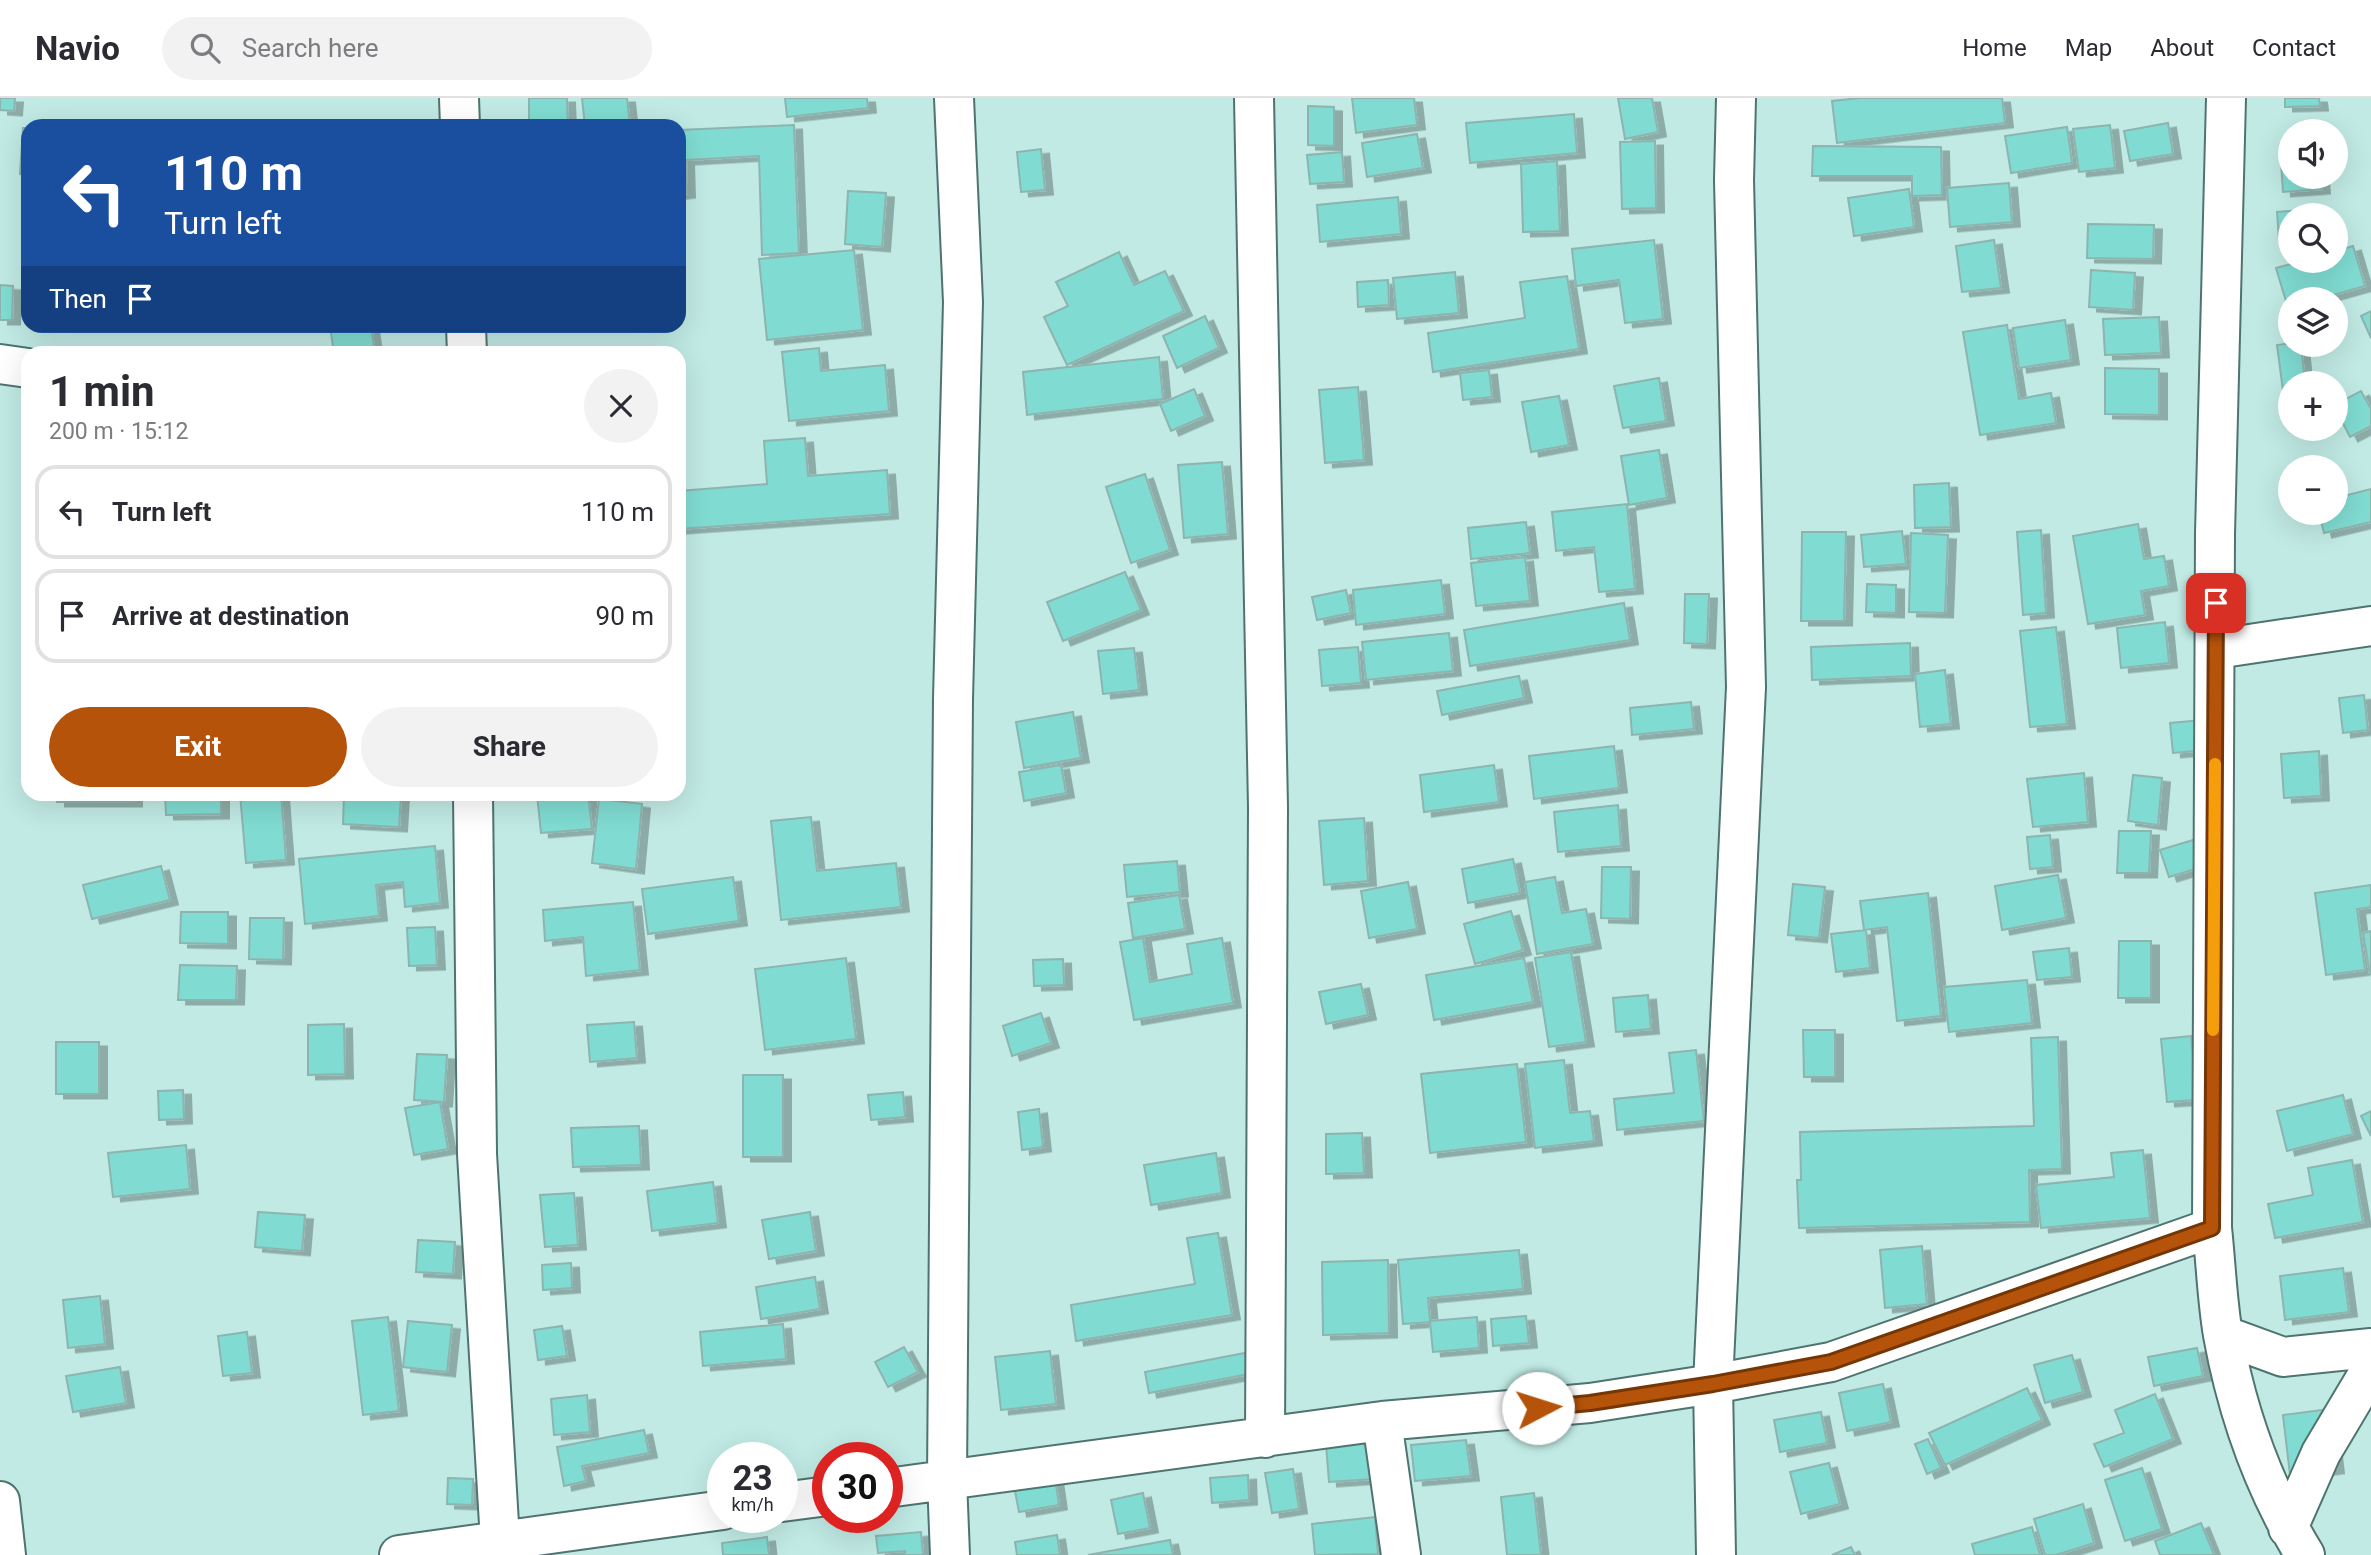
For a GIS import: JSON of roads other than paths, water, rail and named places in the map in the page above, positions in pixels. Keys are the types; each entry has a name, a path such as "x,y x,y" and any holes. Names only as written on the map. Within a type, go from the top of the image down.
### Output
{"street":[{"path":"459,98 460,119"},
{"path":"950,1555 947,1480 953,699 963,302 954,98"},
{"path":"1254,98 1268,807 1265,1438"},
{"path":"1716,1555 1713,1384 1746,687 1734,194 1736,98"},
{"path":"2226,98 2215,534 2212,1228 2223,1335 2247,1434 2297,1541"},
{"path":"0,364 21,367"},
{"path":"2216,649 2371,626"},
{"path":"473,801 477,1154 500,1541"},
{"path":"903,1486 1382,1421 1590,1403 1831,1362 2212,1228"},
{"path":"2223,1335 2283,1357 2371,1348"},
{"path":"2297,1541 2321,1453 2371,1369"},
{"path":"1382,1421 1401,1555"},
{"path":"0,1501 6,1555"},
{"path":"399,1555 707,1512"}]}
